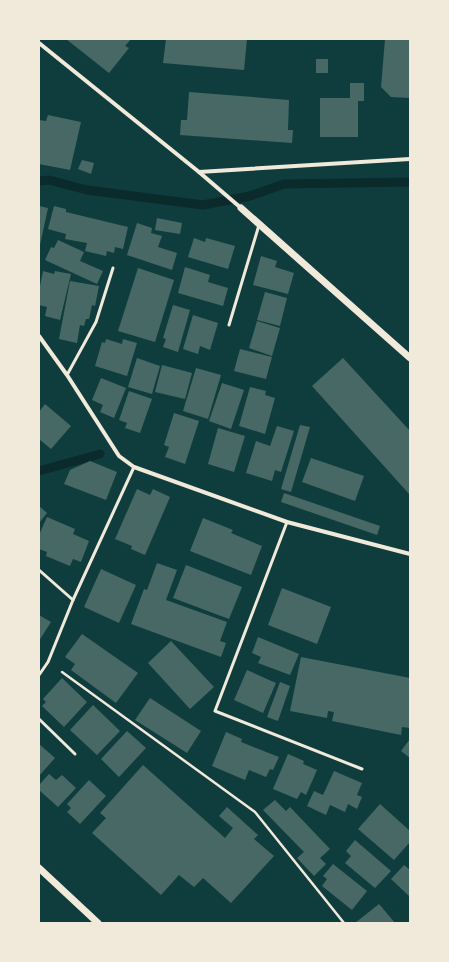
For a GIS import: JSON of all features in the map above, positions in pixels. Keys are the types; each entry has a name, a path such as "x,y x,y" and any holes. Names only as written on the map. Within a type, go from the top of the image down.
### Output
{"street":[{"path":"39,43 199,172 410,358"},
{"path":"199,172 410,159"},
{"path":"39,336 119,456 134,467 287,522 410,554"},
{"path":"39,868 98,923"}],"lane":[{"path":"229,325 259,225"},
{"path":"67,376 96,322 113,268"},
{"path":"39,675 48,662 73,600 134,467"},
{"path":"287,522 215,711 362,769"},
{"path":"39,570 73,600"},
{"path":"39,719 75,754"}],"path":[{"path":"48,662 255,812 344,923"}],"building":[{"path":"66,39 131,39 125,46 129,48 109,73"},
{"path":"166,39 247,39 244,70 163,63"},
{"path":"385,39 410,39 410,98 391,97 381,87"},
{"path":"316,59 328,59 328,73 316,73"},
{"path":"350,83 364,83 364,101 358,101 358,137 320,137 320,98 350,98"},
{"path":"189,92 289,100 288,130 293,130 292,143 180,135 181,120 187,120"},
{"path":"48,115 81,122 70,170 39,164 39,120 46,121"},
{"path":"82,160 94,163 91,174 78,169"},
{"path":"39,206 48,208 40,245 39,245"},
{"path":"54,206 66,209 66,212 128,227 123,249 115,247 114,253 107,251 106,256 85,251 87,243 65,239 66,234 48,229"},
{"path":"157,218 182,223 180,234 155,230"},
{"path":"137,223 152,228 151,233 162,236 158,247 177,253 172,270 127,255"},
{"path":"194,238 205,242 206,238 235,246 228,269 188,257"},
{"path":"58,240 84,252 80,261 103,271 97,284 45,260 51,247 54,248"},
{"path":"261,256 277,261 275,267 294,273 288,294 253,285"},
{"path":"185,267 210,275 208,282 228,288 223,306 178,293"},
{"path":"138,268 174,280 155,342 118,331"},
{"path":"43,271 54,274 55,271 71,274 60,320 45,316 47,307 39,305 39,291"},
{"path":"70,281 99,286 95,306 92,305 89,319 86,319 84,326 80,325 77,343 59,339"},
{"path":"265,292 287,298 280,326 257,320"},
{"path":"173,305 190,310 178,352 163,347 166,339 163,338"},
{"path":"193,315 218,323 210,350 200,346 198,354 183,349"},
{"path":"257,321 280,328 272,356 249,348"},
{"path":"106,339 122,344 123,339 137,343 127,376 95,366 102,342 105,343"},
{"path":"240,349 272,357 266,379 234,371"},
{"path":"137,358 160,366 152,394 128,387"},
{"path":"343,358 410,431 410,495 312,386"},
{"path":"162,365 192,373 185,399 155,392"},
{"path":"196,368 221,375 208,419 183,411"},
{"path":"101,378 126,388 114,418 100,412 103,405 92,400"},
{"path":"222,383 244,390 231,429 209,421"},
{"path":"250,387 266,391 265,395 275,398 265,434 239,426"},
{"path":"129,391 152,399 140,433 125,428 127,423 119,420"},
{"path":"45,404 71,426 51,449 39,439 39,412"},
{"path":"174,413 199,421 185,464 165,457 169,447 164,445"},
{"path":"300,425 310,427 291,492 281,489"},
{"path":"277,426 294,431 281,472 275,470 272,481 246,473 256,441 270,446"},
{"path":"218,428 245,436 234,472 208,464"},
{"path":"311,458 364,476 355,501 302,482"},
{"path":"90,461 117,472 106,500 64,484 70,470"},
{"path":"137,489 150,495 153,489 170,497 145,555 131,549 132,546 115,539"},
{"path":"284,493 380,526 377,535 281,502"},
{"path":"39,506 47,513 39,523"},
{"path":"47,517 75,529 73,534 89,541 81,562 73,559 70,566 46,556 47,552 39,549 39,535"},
{"path":"203,518 233,530 231,533 262,546 251,575 190,551"},
{"path":"157,563 177,570 166,600 227,622 220,641 226,643 221,657 131,624 144,589 147,590"},
{"path":"186,565 242,587 229,619 173,598"},
{"path":"101,569 136,585 119,623 84,607"},
{"path":"282,588 331,607 317,644 268,625"},
{"path":"39,615 51,622 39,641"},
{"path":"82,634 138,673 116,703 71,670 75,664 65,657"},
{"path":"258,637 299,654 290,675 258,663 261,657 252,653"},
{"path":"171,641 214,687 190,709 148,663"},
{"path":"301,657 410,678 410,728 402,727 401,735 332,721 334,712 328,711 327,718 290,711"},
{"path":"247,670 276,683 263,713 234,700"},
{"path":"62,678 87,702 64,727 42,706 46,702 43,699"},
{"path":"280,682 290,686 278,721 267,717"},
{"path":"150,698 201,731 187,753 135,720"},
{"path":"93,705 120,731 97,755 70,730"},
{"path":"127,731 146,748 119,777 101,759"},
{"path":"226,732 242,739 241,742 279,757 273,770 270,769 266,777 249,770 245,780 212,766"},
{"path":"410,739 410,758 401,751"},
{"path":"39,744 55,758 39,776"},
{"path":"288,754 304,761 303,764 317,770 306,795 301,792 297,799 273,789"},
{"path":"143,765 225,838 233,828 219,816 227,807 258,835 254,839 274,856 231,903 203,878 194,887 179,875 161,895 92,833 106,818 100,813"},
{"path":"334,771 362,783 357,795 362,797 357,809 348,804 345,812 330,805 326,815 307,806 314,791 323,795"},
{"path":"49,774 56,780 62,775 76,788 58,807 39,790 39,785"},
{"path":"89,780 106,796 80,824 67,812 71,808 67,804"},
{"path":"275,800 286,811 290,807 330,849 320,858 326,864 314,876 297,858 304,852 263,810"},
{"path":"380,804 410,831 410,842 394,860 358,829"},
{"path":"355,840 391,871 375,888 345,863 351,856 346,851"},
{"path":"333,864 367,891 352,910 322,886 327,879 323,876"},
{"path":"404,865 410,870 410,897 391,879"},
{"path":"379,904 395,923 355,923"}],"waterway":[{"path":"39,181 49,180 87,190 203,205 250,196 284,184 410,182"},
{"path":"39,471 100,454"}]}
